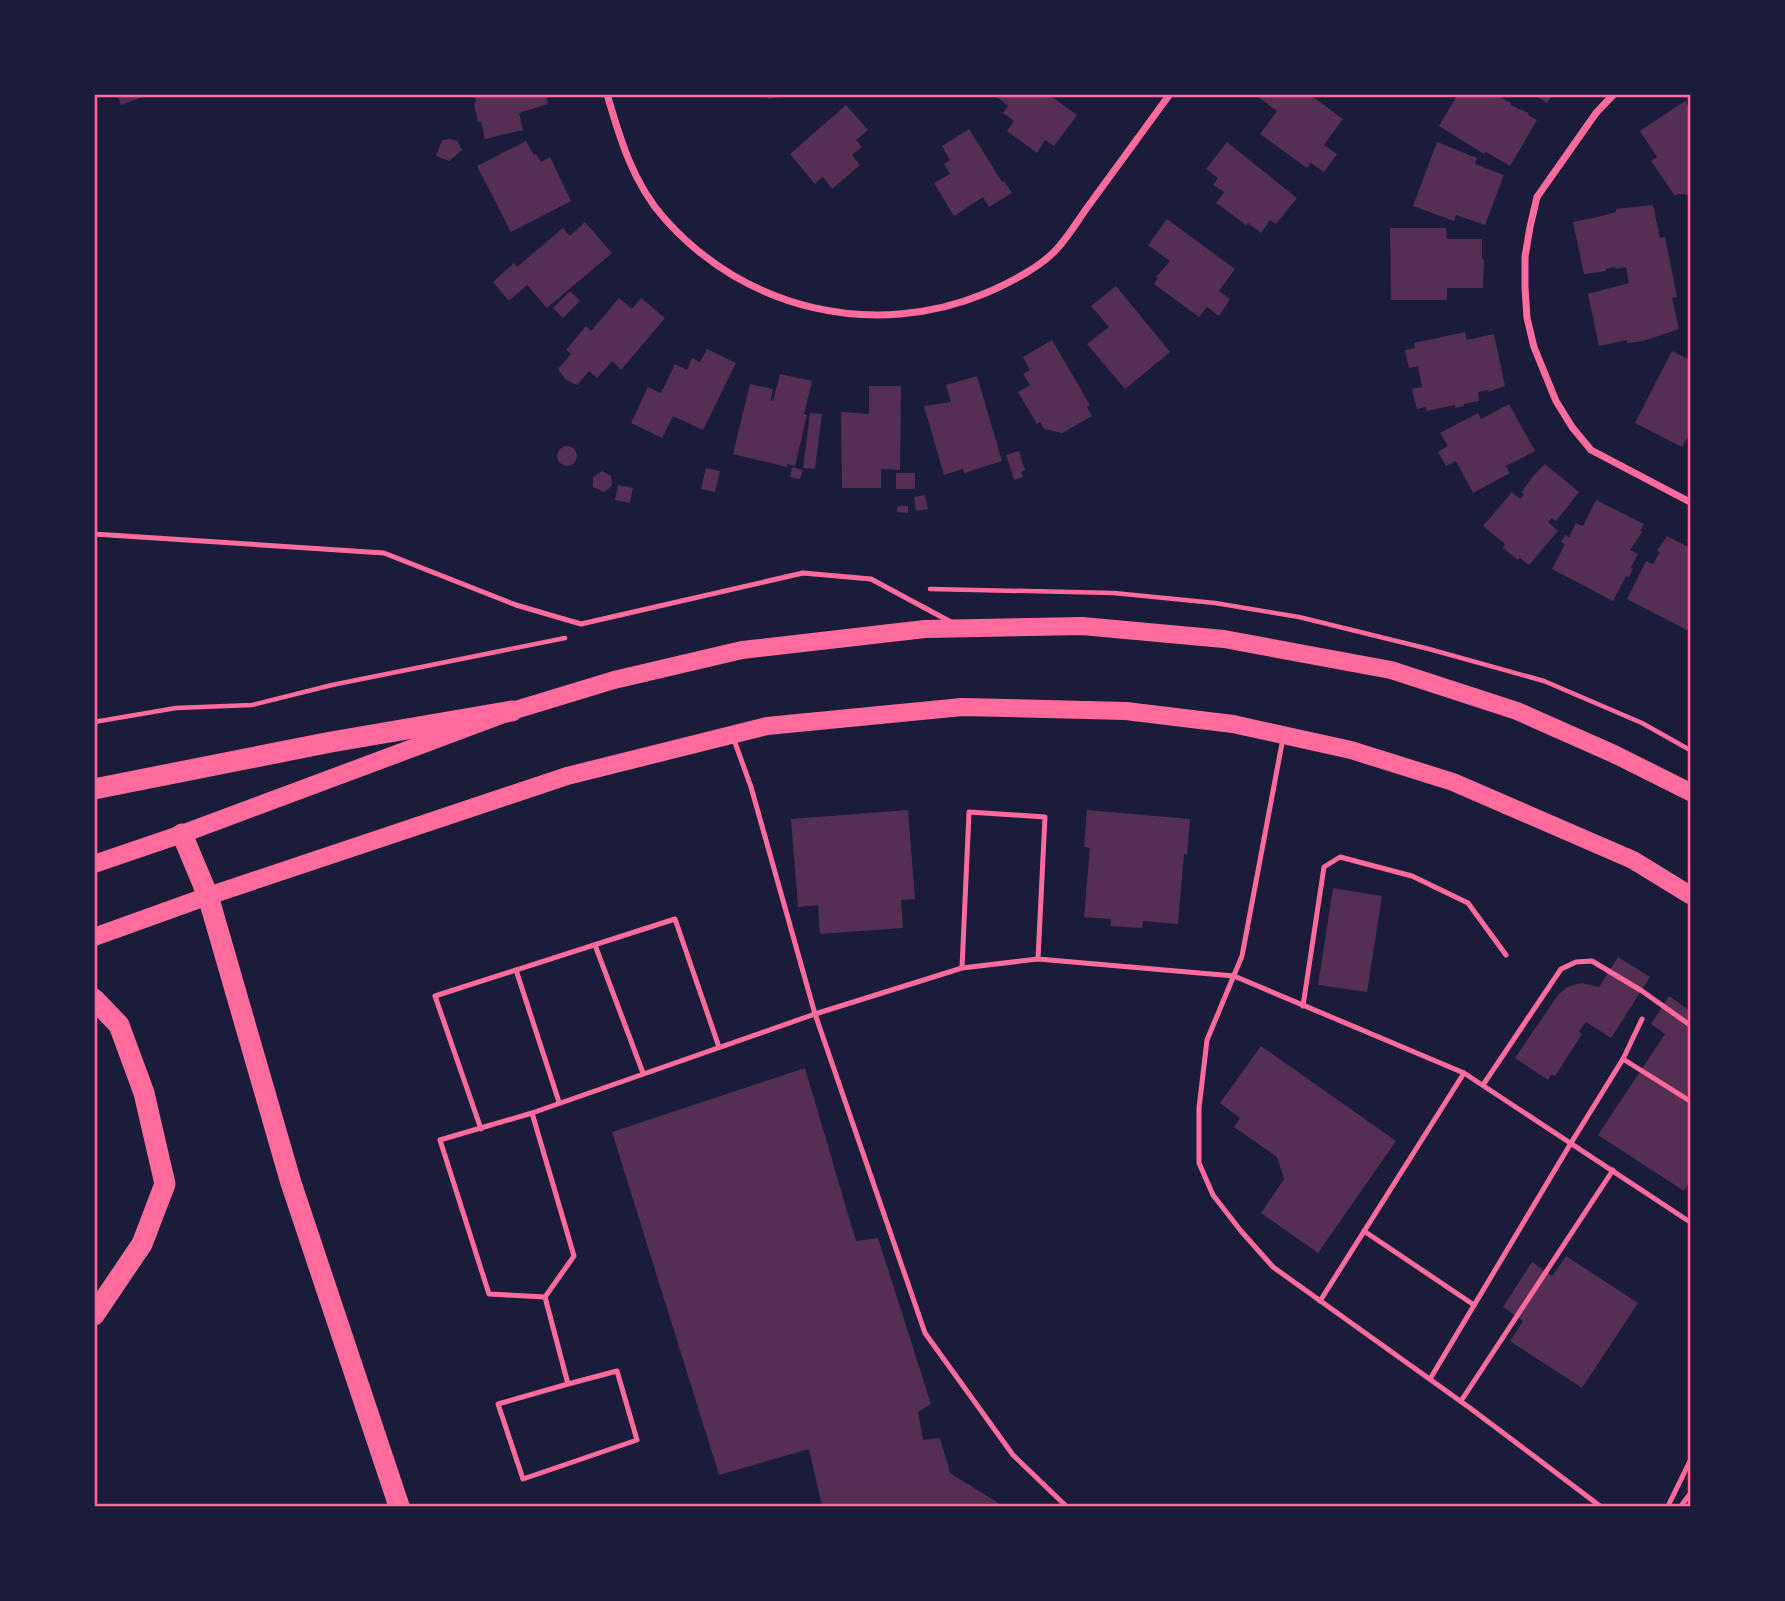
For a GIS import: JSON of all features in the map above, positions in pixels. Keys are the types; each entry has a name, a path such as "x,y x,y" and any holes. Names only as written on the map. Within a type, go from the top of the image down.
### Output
{"highway":[{"path":"94,789 331,742 512,711"},
{"path":"182,834 208,896 291,1183 399,1507"},
{"path":"94,999 119,1025 144,1093 165,1184 142,1244 94,1315"}],"main road":[{"path":"94,863 182,834 512,711 614,680 742,650 925,629 1082,626 1224,639 1391,670 1517,711 1614,754 1690,792"},
{"path":"94,937 567,776 767,726 962,707 1126,711 1233,724 1351,750 1453,782 1633,860 1690,895"}],"street":[{"path":"607,94 622,146 642,189 678,233 713,263 741,282 805,307 839,314 881,316 937,309 969,300 1028,271 1054,252 1170,94"},
{"path":"1614,94 1596,113 1537,197 1525,257 1528,318 1537,356 1556,401 1591,450 1690,502"}],"lane":[{"path":"94,534 384,553 516,605 581,624 803,573 871,579 963,629"},
{"path":"732,735 751,787 815,1013 925,1334 1013,1455 1066,1507"},
{"path":"1283,735 1242,956 1207,1040 1199,1108 1199,1163 1213,1195 1273,1267 1461,1401 1600,1507"},
{"path":"962,968 969,812 1045,817 1038,958"},
{"path":"1303,1006 1324,867 1340,857 1412,876 1468,903 1506,955"},
{"path":"481,1129 435,996 675,919 719,1047"},
{"path":"595,945 643,1073"},
{"path":"545,1297 489,1294 440,1140 532,1113 815,1013 962,968 1038,958 1234,976 1464,1073 1690,1222"},
{"path":"1483,1085 1561,969 1576,962 1592,961 1610,970 1690,1025"},
{"path":"516,970 559,1102"},
{"path":"1430,1379 1623,1059 1642,1019"},
{"path":"1623,1059 1690,1101"},
{"path":"1320,1301 1464,1073"},
{"path":"532,1113 574,1256 545,1297"},
{"path":"1461,1401 1613,1170"},
{"path":"1364,1231 1474,1305"},
{"path":"545,1297 568,1384"},
{"path":"617,1371 637,1440 523,1479 498,1404 568,1384 617,1371"},
{"path":"1668,1507 1690,1461"},
{"path":"1681,1507 1690,1494"}],"building":[{"path":"117,94 148,94 148,95 121,105"},
{"path":"474,94 546,94 548,104 519,113 523,130 485,139 481,121 478,122"},
{"path":"767,94 785,94 785,96 768,99"},
{"path":"999,94 1048,94 1077,115 1054,146 1045,140 1037,153 1007,131 1014,121 1003,113 1008,106 997,97"},
{"path":"1254,94 1309,94 1343,119 1324,145 1337,154 1324,172 1311,163 1307,168 1260,134 1277,111"},
{"path":"1452,94 1504,94 1502,98 1511,103 1510,105 1529,113 1528,115 1537,120 1510,166 1486,152 1484,154 1439,126 1456,97"},
{"path":"1533,94 1553,94 1547,103"},
{"path":"1685,101 1690,109 1690,195 1675,196 1651,161 1657,157 1640,131"},
{"path":"846,105 868,130 856,140 862,147 852,155 860,165 832,189 823,177 815,184 790,154"},
{"path":"969,129 1002,182 1004,181 1012,193 989,207 983,197 954,216 934,183 950,174 944,164 950,160 942,146"},
{"path":"442,140 457,141 462,150 449,161 436,156"},
{"path":"526,141 541,162 550,157 571,201 511,232 477,166"},
{"path":"1227,142 1297,198 1276,224 1270,220 1261,233 1216,203 1224,192 1213,185 1218,178 1206,169"},
{"path":"1437,142 1477,158 1475,164 1504,175 1485,225 1456,215 1454,221 1413,206"},
{"path":"1653,205 1660,238 1665,237 1677,297 1672,298 1679,329 1643,341 1627,343 1627,340 1599,346 1588,294 1629,283 1626,267 1584,274 1573,222 1616,212 1616,209"},
{"path":"1167,219 1235,269 1219,291 1230,299 1219,316 1207,307 1199,317 1154,284 1158,278 1156,277 1170,261 1148,245"},
{"path":"585,222 612,253 547,308 527,285 509,301 493,282 514,263 517,267 563,228 570,236"},
{"path":"1390,228 1446,228 1447,239 1482,239 1483,288 1447,288 1447,300 1391,300"},
{"path":"1116,286 1170,352 1125,389 1087,344 1109,327 1091,306"},
{"path":"570,291 580,301 563,318 553,308"},
{"path":"619,298 632,309 641,298 665,318 621,370 612,361 597,378 589,371 577,385 566,380 558,369 571,354 566,350 586,326 591,331"},
{"path":"1465,332 1467,340 1494,334 1505,386 1489,392 1478,392 1479,401 1464,406 1455,408 1455,405 1427,411 1426,407 1417,409 1412,389 1422,387 1418,366 1409,368 1405,350 1415,348 1414,343"},
{"path":"1052,340 1090,405 1087,407 1092,416 1062,433 1044,429 1040,422 1037,424 1018,392 1030,385 1023,374 1030,370 1023,357"},
{"path":"707,349 736,363 703,430 673,416 662,438 631,423 648,387 661,393 675,364 687,370 692,358 700,362"},
{"path":"1672,351 1690,360 1690,437 1682,447 1635,423"},
{"path":"780,374 812,381 795,466 787,464 787,467 733,454 750,384 773,389 773,401"},
{"path":"977,376 1002,461 964,473 963,469 944,475 924,406 951,402 946,385"},
{"path":"869,386 901,386 900,470 881,469 881,488 842,488 841,412 869,414"},
{"path":"1509,404 1535,451 1506,466 1510,473 1473,493 1456,461 1446,466 1438,452 1448,446 1440,433 1478,413 1481,419"},
{"path":"810,413 822,414 815,469 803,468"},
{"path":"567,446 574,449 577,456 574,463 567,466 560,463 557,456 560,449"},
{"path":"1019,451 1025,470 1021,472 1023,477 1014,480 1006,455"},
{"path":"1545,464 1579,492 1556,521 1552,518 1548,522 1558,531 1529,565 1503,548 1505,544 1483,526 1512,492 1520,499 1533,476"},
{"path":"792,467 803,470 800,479 790,477"},
{"path":"706,468 720,471 715,492 701,489"},
{"path":"602,471 611,476 612,486 604,492 593,487 593,477"},
{"path":"896,473 915,473 915,489 896,489"},
{"path":"618,485 633,488 630,503 615,500"},
{"path":"925,495 928,509 916,511 914,497"},
{"path":"1596,500 1644,524 1630,550 1638,554 1631,567 1633,569 1629,577 1626,576 1613,601 1552,569 1565,544 1561,542 1565,535 1569,537 1576,523 1583,526"},
{"path":"897,506 908,506 908,513 897,512"},
{"path":"1667,536 1690,548 1690,623 1687,630 1627,599 1646,561 1653,564 1660,552 1657,551"},
{"path":"908,810 915,899 901,900 903,928 820,934 818,905 798,907 791,819"},
{"path":"1087,810 1190,819 1178,924 1143,921 1142,928 1111,926 1111,919 1084,917 1090,848 1084,847"},
{"path":"1333,888 1382,896 1367,992 1318,985"},
{"path":"1618,957 1650,977 1611,1038 1586,1022 1579,1031 1582,1034 1555,1076 1552,1074 1548,1080 1515,1058 1558,995 1567,987 1581,983 1599,987"},
{"path":"1669,996 1690,1011 1690,1181 1684,1191 1598,1135 1665,1034 1651,1024"},
{"path":"1261,1046 1396,1141 1318,1253 1261,1213 1284,1179 1277,1157 1234,1127 1240,1118 1220,1103"},
{"path":"805,1068 856,1241 878,1238 931,1404 918,1412 923,1440 940,1438 950,1473 1000,1504 999,1506 822,1506 809,1449 719,1475 612,1132"},
{"path":"1566,1256 1638,1303 1582,1388 1510,1341 1523,1321 1503,1307 1532,1262 1552,1276"}]}
